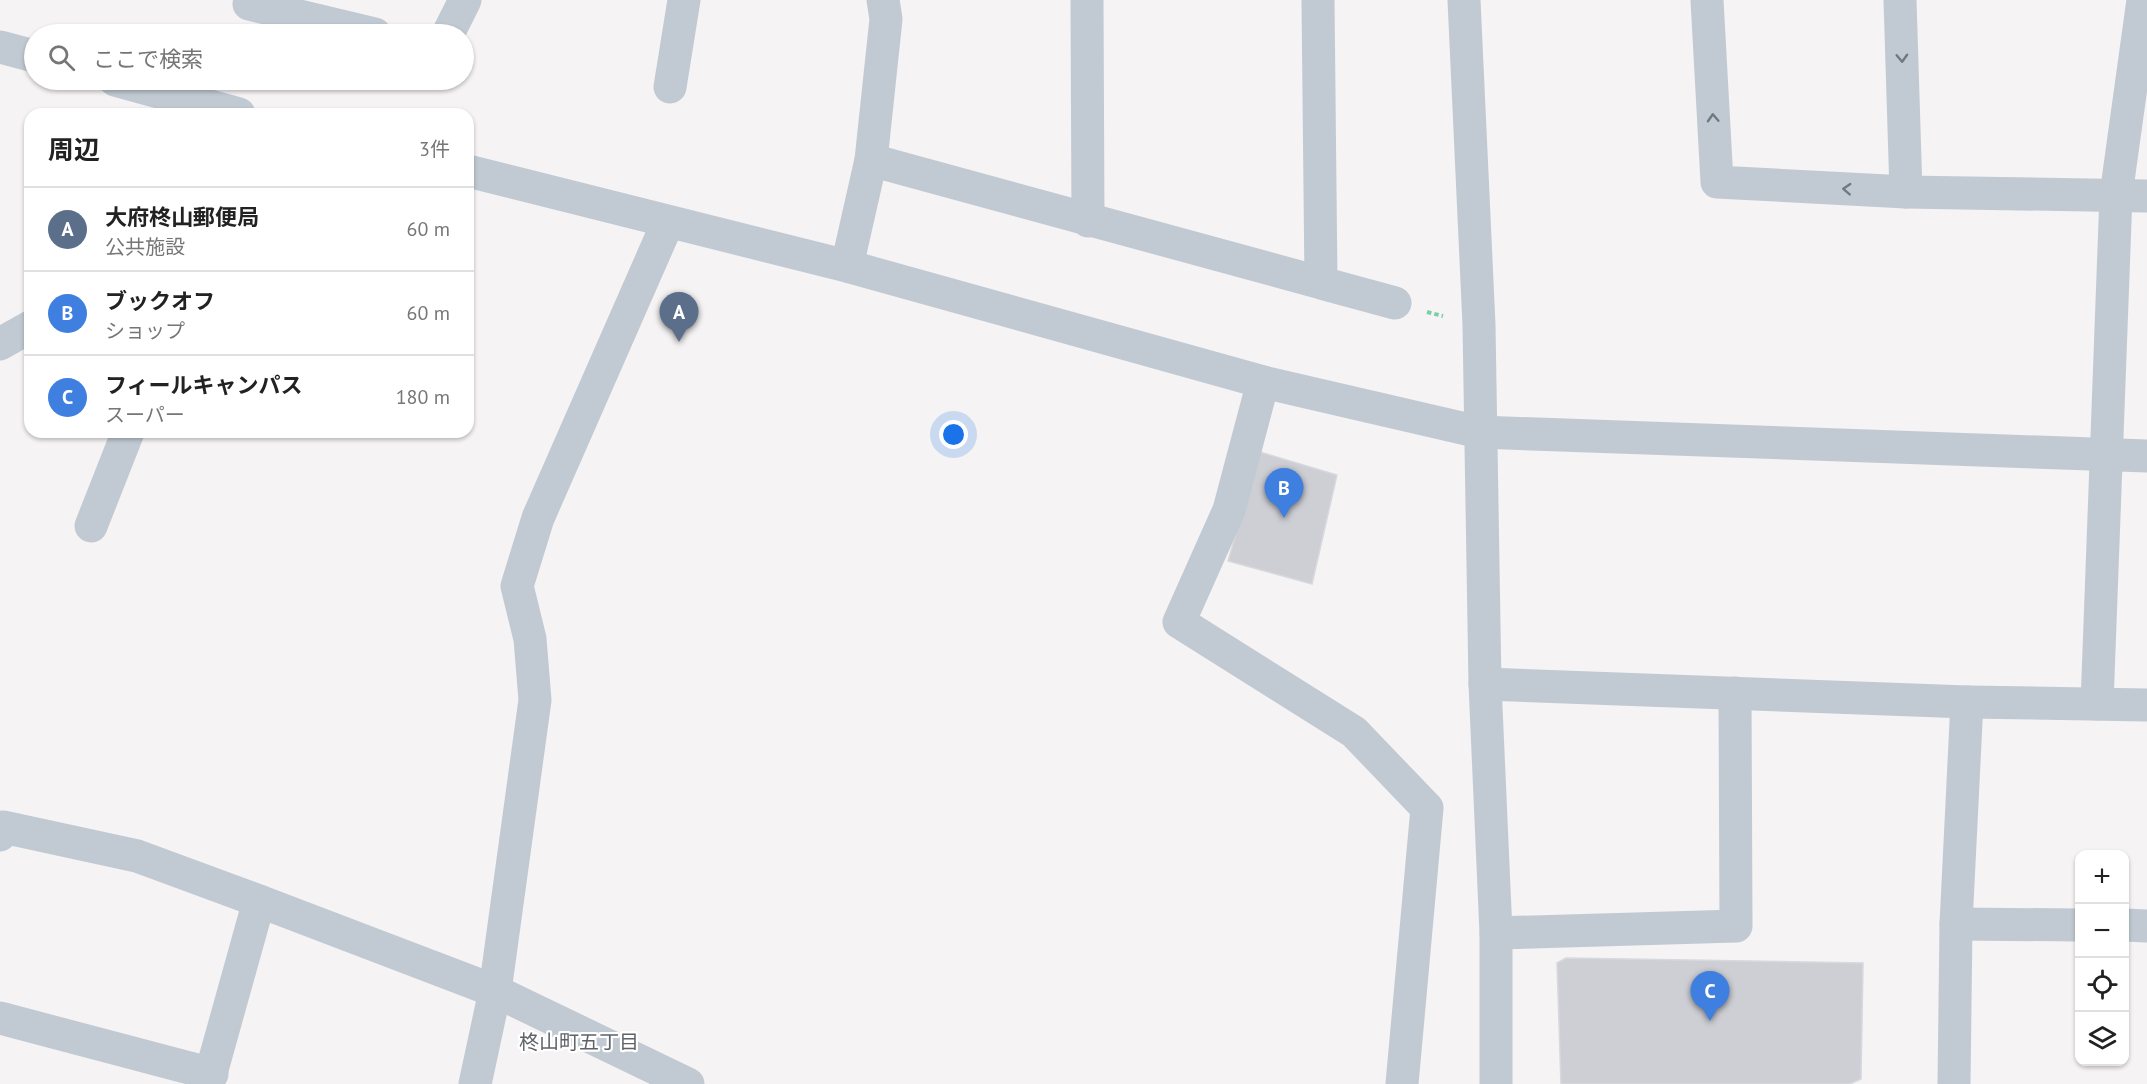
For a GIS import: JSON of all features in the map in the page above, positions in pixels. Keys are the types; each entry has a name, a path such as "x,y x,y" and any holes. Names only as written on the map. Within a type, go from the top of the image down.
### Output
{"street":[{"path":"250,0 249,4 333,24"},
{"path":"453,24 465,0"},
{"path":"670,87 684,0"},
{"path":"847,266 871,160 885,30 883,0"},
{"path":"1087,0 1088,221"},
{"path":"1318,0 1321,283 1395,303"},
{"path":"1464,0 1479,326 1485,684 1496,933 1496,1084"},
{"path":"1707,0 1717,182 1906,192 2132,195"},
{"path":"1900,0 1906,192"},
{"path":"2097,704 2108,454 2132,195 2143,0"},
{"path":"0,47 24,53"},
{"path":"148,90 209,108"},
{"path":"871,160 1395,303"},
{"path":"474,173 847,266 1263,382 1479,432 2147,456"},
{"path":"475,1084 495,991 535,700 530,639 517,586 538,518 668,222"},
{"path":"0,344 24,330"},
{"path":"1263,382 1229,510 1179,622 1354,732 1427,808 1402,1084"},
{"path":"91,526 126,438"},
{"path":"1485,684 1967,702 2147,705"},
{"path":"1496,933 1736,926 1735,693"},
{"path":"1954,1084 1956,924 1967,702"},
{"path":"1,829 137,856 259,901 495,991 688,1084"},
{"path":"0,1018 210,1079 259,901"},
{"path":"1956,924 2075,925"},
{"path":"2129,925 2147,926"}],"path":[{"path":"1395,303 1479,326"}],"building":[{"path":"1260,452 1337,475 1312,584 1228,561"},
{"path":"1566,958 1863,963 1861,1079 1850,1084 1561,1084 1557,963"}],"place":[{"name":"大府柊山郵便局","path":"679,342"},
{"name":"ブックオフ","path":"1284,518"},
{"name":"フィールキャンパス","path":"1710,1021"}],"district":[{"name":"柊山町五丁目","path":"579,1042"}]}
